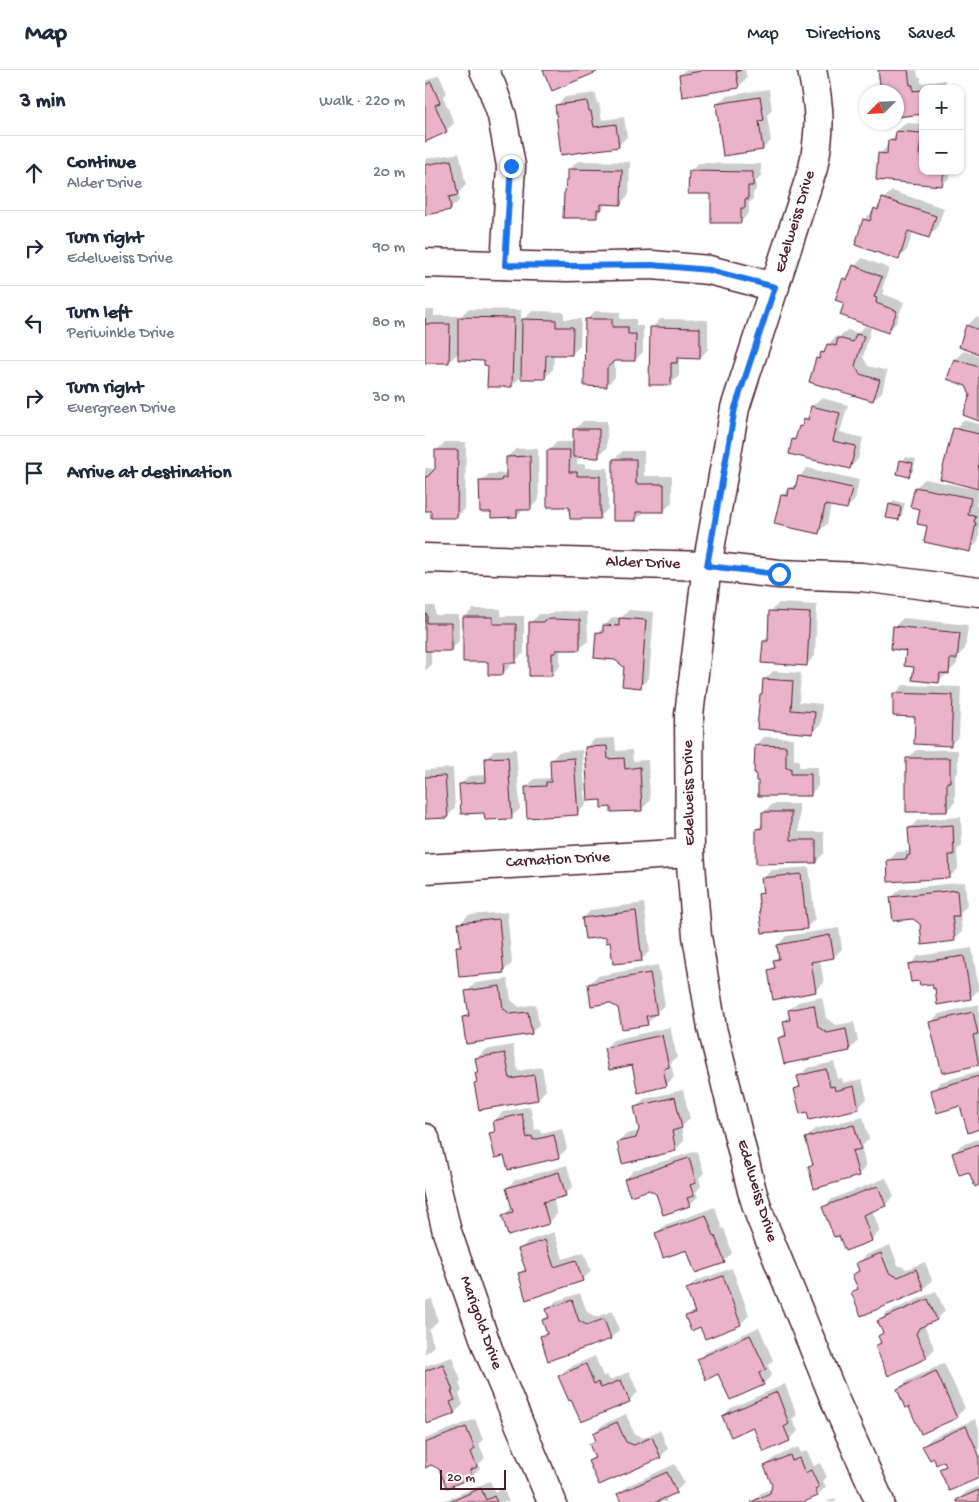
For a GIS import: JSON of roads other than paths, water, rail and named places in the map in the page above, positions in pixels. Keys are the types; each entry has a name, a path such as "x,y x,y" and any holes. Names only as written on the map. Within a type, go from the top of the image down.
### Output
{"street":[{"path":"483,70 492,87 502,116 511,166 505,265"},
{"name":"Edelweiss Drive","path":"812,70 819,118 818,144 813,168 735,408 707,566 689,715 690,854 697,936 713,1028 752,1191 760,1216 837,1405 880,1502"},
{"path":"425,263 567,266 652,265 709,270 775,287"},
{"name":"Alder Drive","path":"425,558 707,566 779,574 861,576 979,592"},
{"name":"Carnation Drive","path":"425,869 690,854"},
{"name":"Marigold Drive","path":"425,1138 447,1232 487,1349 552,1502"}]}
